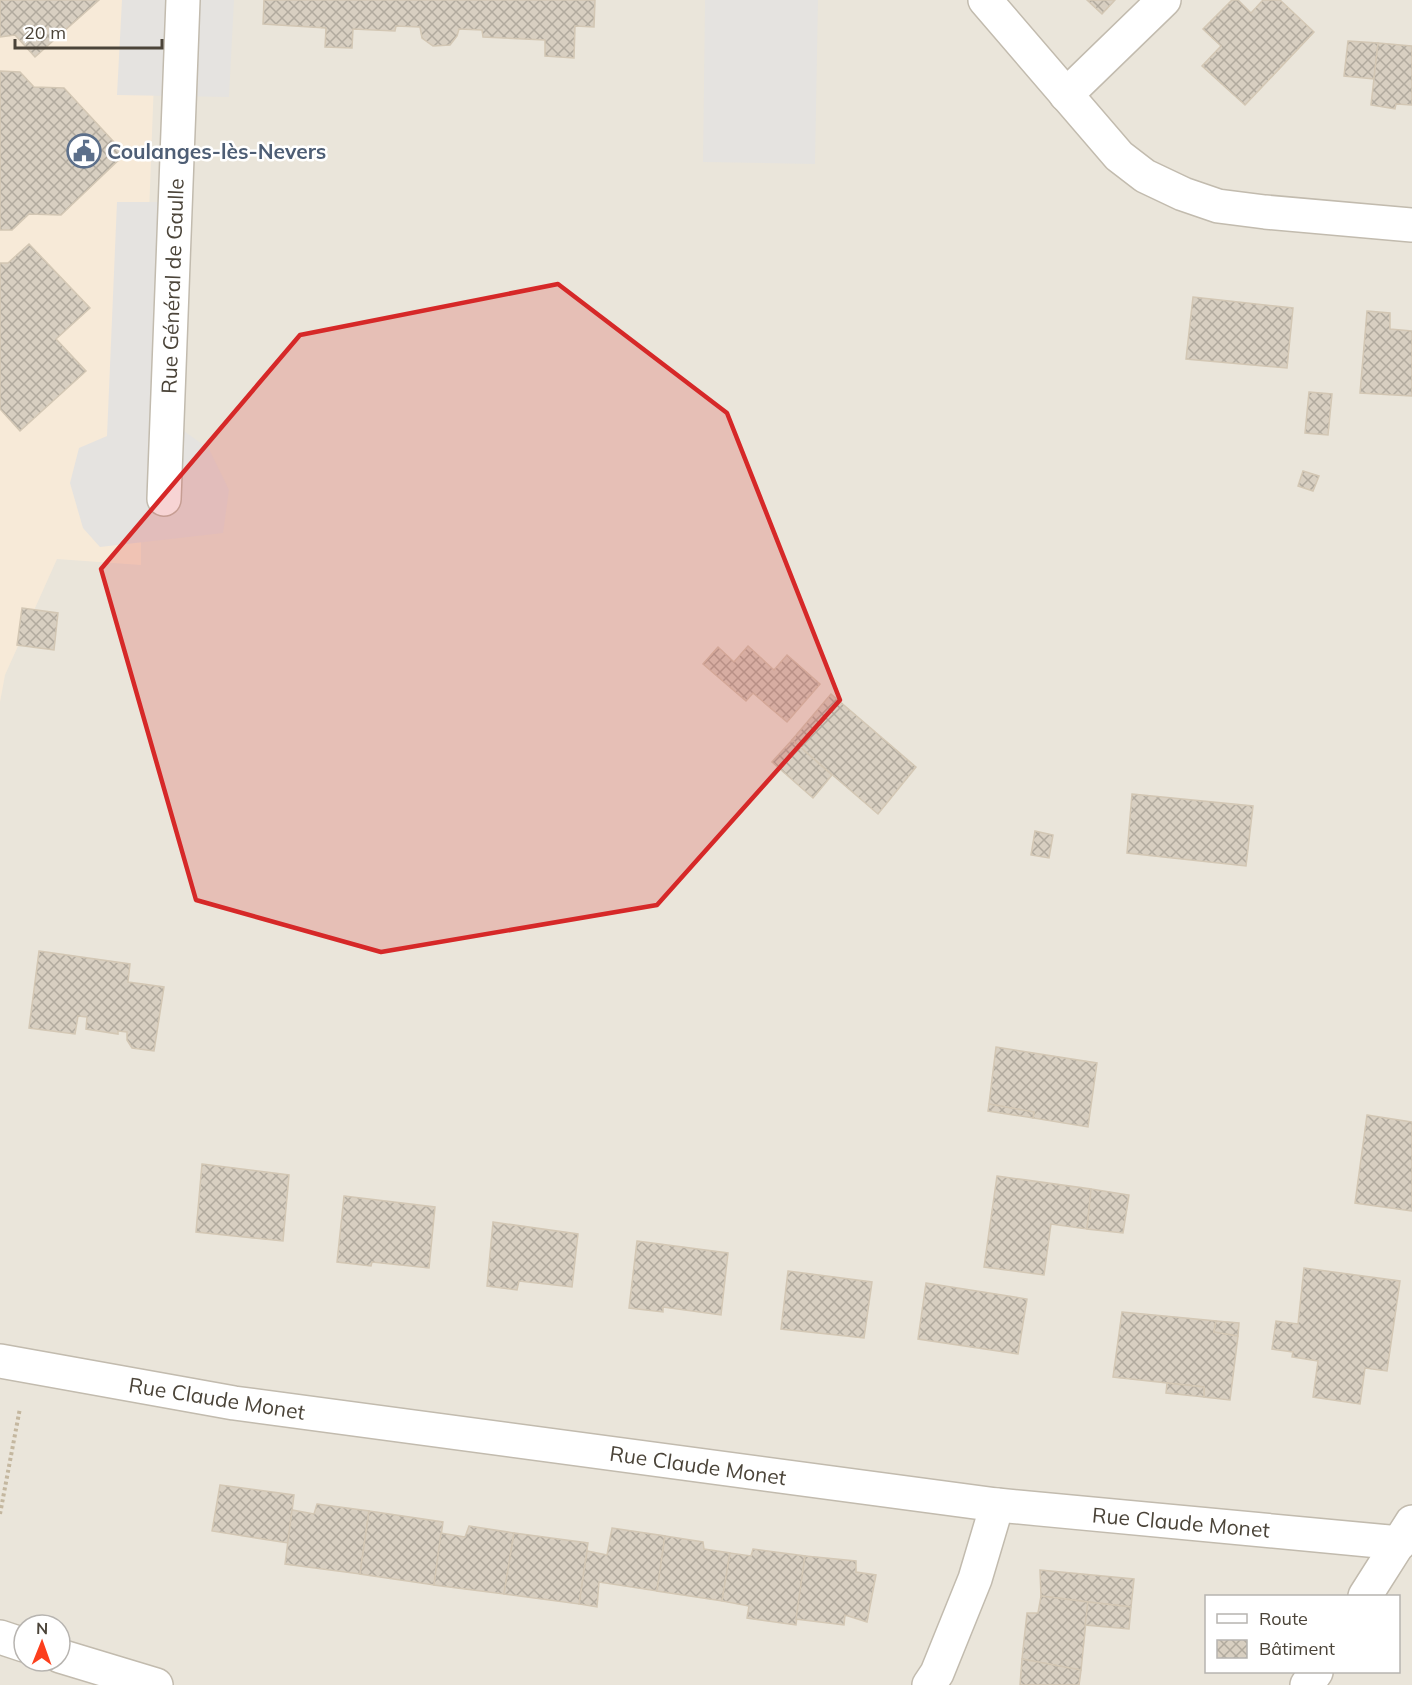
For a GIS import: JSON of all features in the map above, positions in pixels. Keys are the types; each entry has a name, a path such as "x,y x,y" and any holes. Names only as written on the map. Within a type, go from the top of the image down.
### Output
{"street":[{"name":"Rue Général de Gaulle","path":"164,499 183,0"},
{"path":"985,0 1119,156 1145,176 1183,194 1218,206 1412,225"},
{"path":"1066,95 1164,0"},
{"name":"Rue Claude Monet","path":"14,1363 234,1403 997,1505 1406,1533"},
{"path":"929,1685 937,1673 975,1579 997,1505"},
{"path":"1366,1595 1406,1533"},
{"path":"72,1660 156,1685"}],"path":[{"path":"0,1514 14,1363"}],"highlighted area":[{"path":"558,284 727,413 840,700 657,905 381,952 196,900 101,569 300,335"}],"shaded area":[{"path":"0,0 1412,0 1412,1685 0,1685"},
{"path":"0,0 157,0 141,427 141,565 57,559 5,675 0,702"},
{"path":"122,0 234,0 229,97 117,95"},
{"path":"705,0 818,0 815,164 703,162"},
{"path":"117,202 175,202 167,419 209,449 229,490 223,533 100,547 83,528 70,483 79,448 107,436"}],"building":[{"path":"0,0 99,0 35,57 15,35 0,37"},
{"path":"264,0 595,0 594,27 575,26 574,58 545,56 545,40 483,37 482,30 459,29 450,45 433,46 422,38 420,27 396,26 395,31 353,29 352,48 325,47 326,28 263,24"},
{"path":"1087,0 1115,0 1102,14"},
{"path":"1232,0 1238,0 1251,13 1263,0 1280,0 1314,32 1245,105 1202,66 1221,46 1203,29"},
{"path":"1348,41 1378,43 1374,79 1344,76"},
{"path":"1378,43 1412,46 1412,105 1396,104 1395,109 1371,105"},
{"path":"0,71 20,72 34,87 64,88 125,154 61,215 29,214 12,230 0,230"},
{"path":"29,244 90,308 56,339 86,371 20,431 0,409 0,263 8,263"},
{"path":"1193,297 1293,308 1287,368 1186,359"},
{"path":"1367,311 1390,313 1390,329 1412,331 1412,396 1360,393"},
{"path":"1309,392 1332,394 1328,435 1305,433"},
{"path":"1303,471 1319,476 1313,491 1298,486"},
{"path":"22,608 58,613 54,650 17,645"},
{"path":"748,646 774,670 787,655 820,684 787,722 753,693 746,701 703,664 718,647 734,662"},
{"path":"831,694 916,767 878,814 792,740"},
{"path":"792,740 832,775 813,798 772,762"},
{"path":"1132,794 1253,806 1246,866 1127,853"},
{"path":"1035,831 1053,835 1049,858 1031,855"},
{"path":"39,951 130,964 128,982 164,987 154,1051 132,1048 127,1040 127,1032 118,1031 118,1034 86,1029 87,1017 78,1016 75,1034 29,1028"},
{"path":"996,1047 1097,1063 1088,1127 1033,1118 1034,1112 989,1104"},
{"path":"989,1104 1034,1112 1033,1118 988,1111"},
{"path":"1367,1115 1412,1122 1412,1211 1355,1203"},
{"path":"202,1164 289,1175 283,1241 196,1232"},
{"path":"997,1176 1091,1189 1087,1229 1051,1224 1044,1275 984,1267"},
{"path":"1091,1189 1129,1195 1123,1233 1087,1229"},
{"path":"344,1196 435,1207 429,1268 372,1262 371,1266 337,1262"},
{"path":"493,1222 578,1234 572,1287 519,1281 517,1290 487,1286"},
{"path":"637,1241 728,1253 721,1315 663,1307 663,1312 629,1308"},
{"path":"1304,1268 1400,1281 1387,1371 1365,1368 1360,1404 1313,1397 1318,1361 1292,1357 1293,1352 1272,1349 1276,1321 1298,1324"},
{"path":"788,1271 872,1282 864,1338 781,1329"},
{"path":"926,1283 1027,1299 1018,1354 918,1339"},
{"path":"1122,1312 1216,1321 1214,1332 1238,1336 1230,1400 1204,1397 1204,1387 1113,1377"},
{"path":"1216,1321 1239,1323 1238,1336 1214,1332"},
{"path":"1167,1383 1204,1387 1204,1397 1166,1393"},
{"path":"220,1485 294,1495 288,1543 212,1531"},
{"path":"317,1504 369,1511 360,1574 285,1564 292,1510 314,1514"},
{"path":"369,1511 443,1522 434,1585 360,1574"},
{"path":"469,1526 514,1533 504,1594 434,1585 441,1533 465,1537"},
{"path":"612,1528 665,1536 657,1591 599,1582 597,1607 579,1604 587,1551 607,1555"},
{"path":"514,1533 588,1543 579,1604 504,1594"},
{"path":"665,1536 703,1542 704,1549 730,1553 722,1601 657,1591"},
{"path":"753,1549 805,1556 796,1625 747,1618 749,1606 722,1601 730,1553 751,1556"},
{"path":"805,1556 856,1561 856,1572 876,1575 867,1622 845,1615 844,1625 796,1619"},
{"path":"1040,1570 1134,1579 1131,1607 1041,1596"},
{"path":"1041,1596 1088,1602 1081,1670 1022,1659 1027,1613 1038,1613"},
{"path":"1088,1602 1131,1607 1129,1629 1085,1625"},
{"path":"1022,1659 1081,1670 1079,1685 1020,1685"}],"place":[{"name":"Coulanges-lès-Nevers","path":"84,151"}]}
